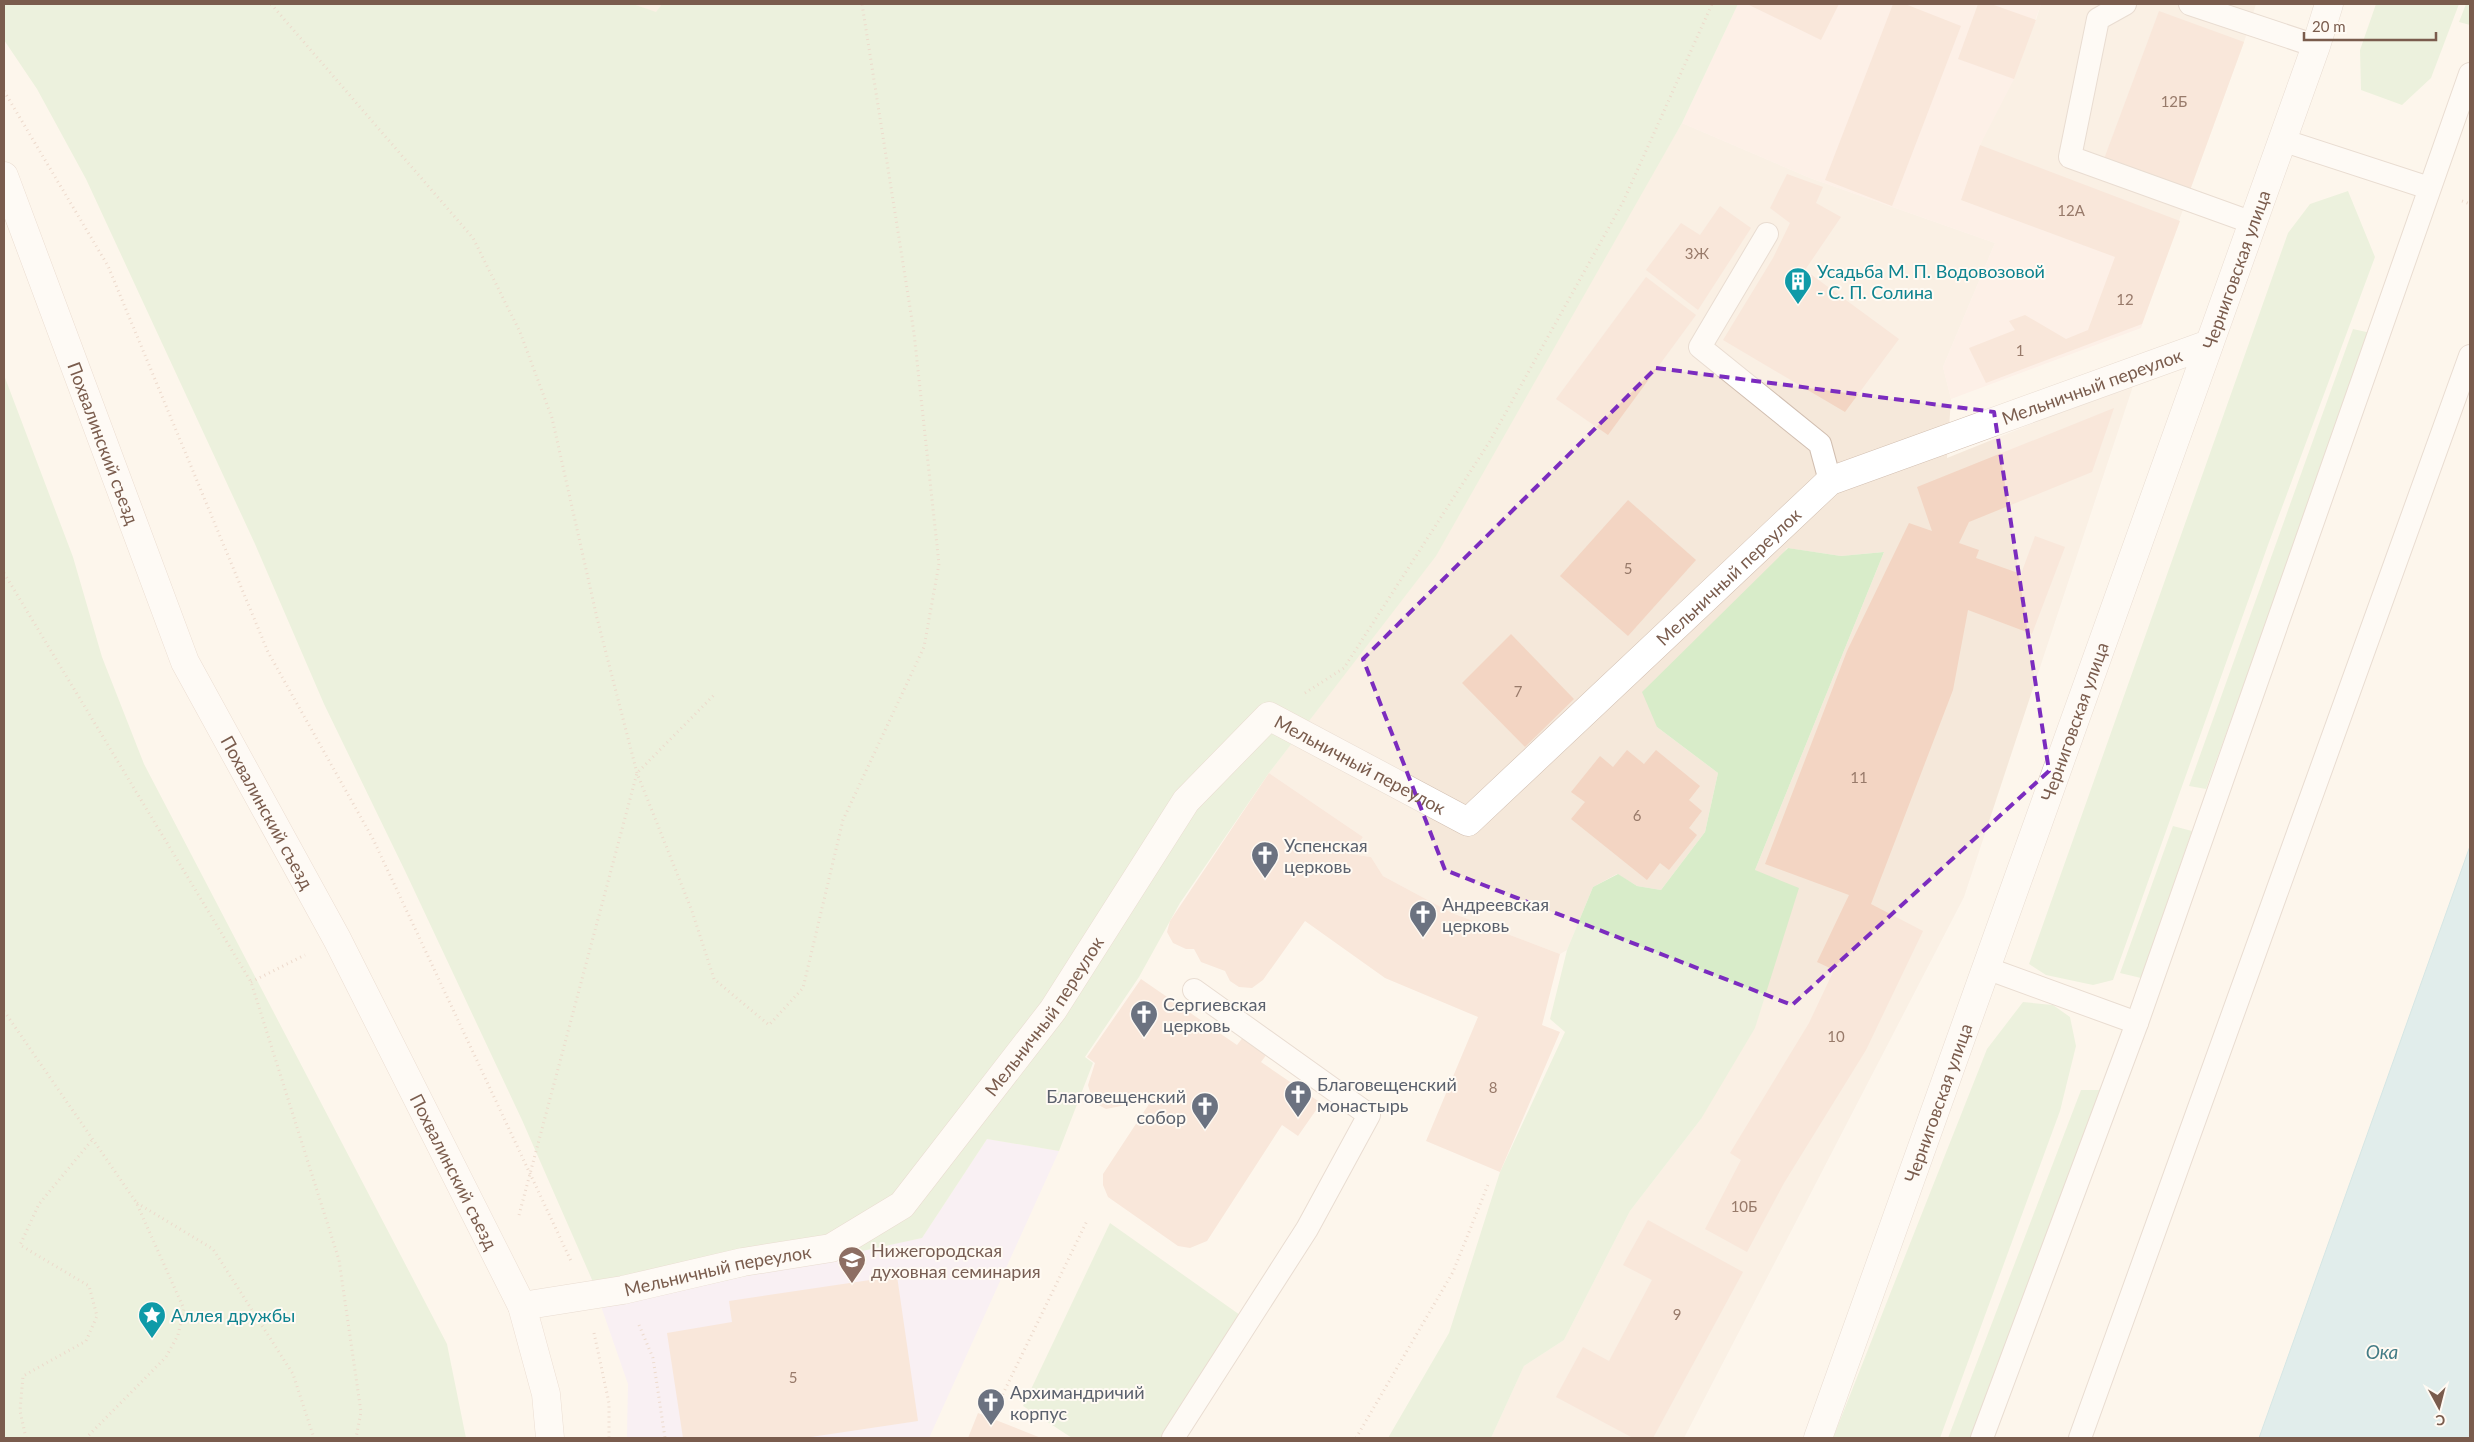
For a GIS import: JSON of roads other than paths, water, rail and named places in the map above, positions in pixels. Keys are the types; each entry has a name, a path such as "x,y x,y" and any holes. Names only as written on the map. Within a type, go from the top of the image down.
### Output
{"street":[{"name":"Черниговская улица","path":"1818,1438 2253,223 2329,4"},
{"name":"Похвалинский съезд","path":"4,176 185,662 337,939 522,1306 546,1394 550,1438"},
{"name":"Мельничный переулок","path":"522,1306 623,1290 743,1262 831,1248 902,1205 1053,1010 1186,801 1269,716 1468,822 1830,481 2209,344"}],"lane":[{"path":"2125,4 2098,19 2070,157 2253,223"},
{"path":"2190,4 2316,46"},
{"path":"1982,1438 2137,1023 2470,74"},
{"path":"2282,140 2429,188"},
{"path":"1767,234 1700,347 1820,444 1830,481"},
{"path":"2080,1438 2470,356"},
{"path":"1986,968 2137,1023"},
{"path":"1173,1438 1307,1229 1369,1115 1194,990"}],"water":[{"name":"Ока","path":"2470,846 2470,1438 2259,1438"}],"place":[{"name":"Усадьба М. П. Водовозовой - С. П. Солина","path":"1798,305"},
{"name":"Успенская церковь","path":"1265,879"},
{"name":"Андреевская церковь","path":"1423,938"},
{"name":"Сергиевская церковь","path":"1144,1038"},
{"name":"Благовещенский монастырь","path":"1298,1118"},
{"name":"Благовещенский собор","path":"1205,1130"},
{"name":"Нижегородская духовная семинария","path":"852,1284"},
{"name":"Аллея дружбы","path":"152,1339"},
{"name":"Архимандричий корпус","path":"991,1426"}]}
